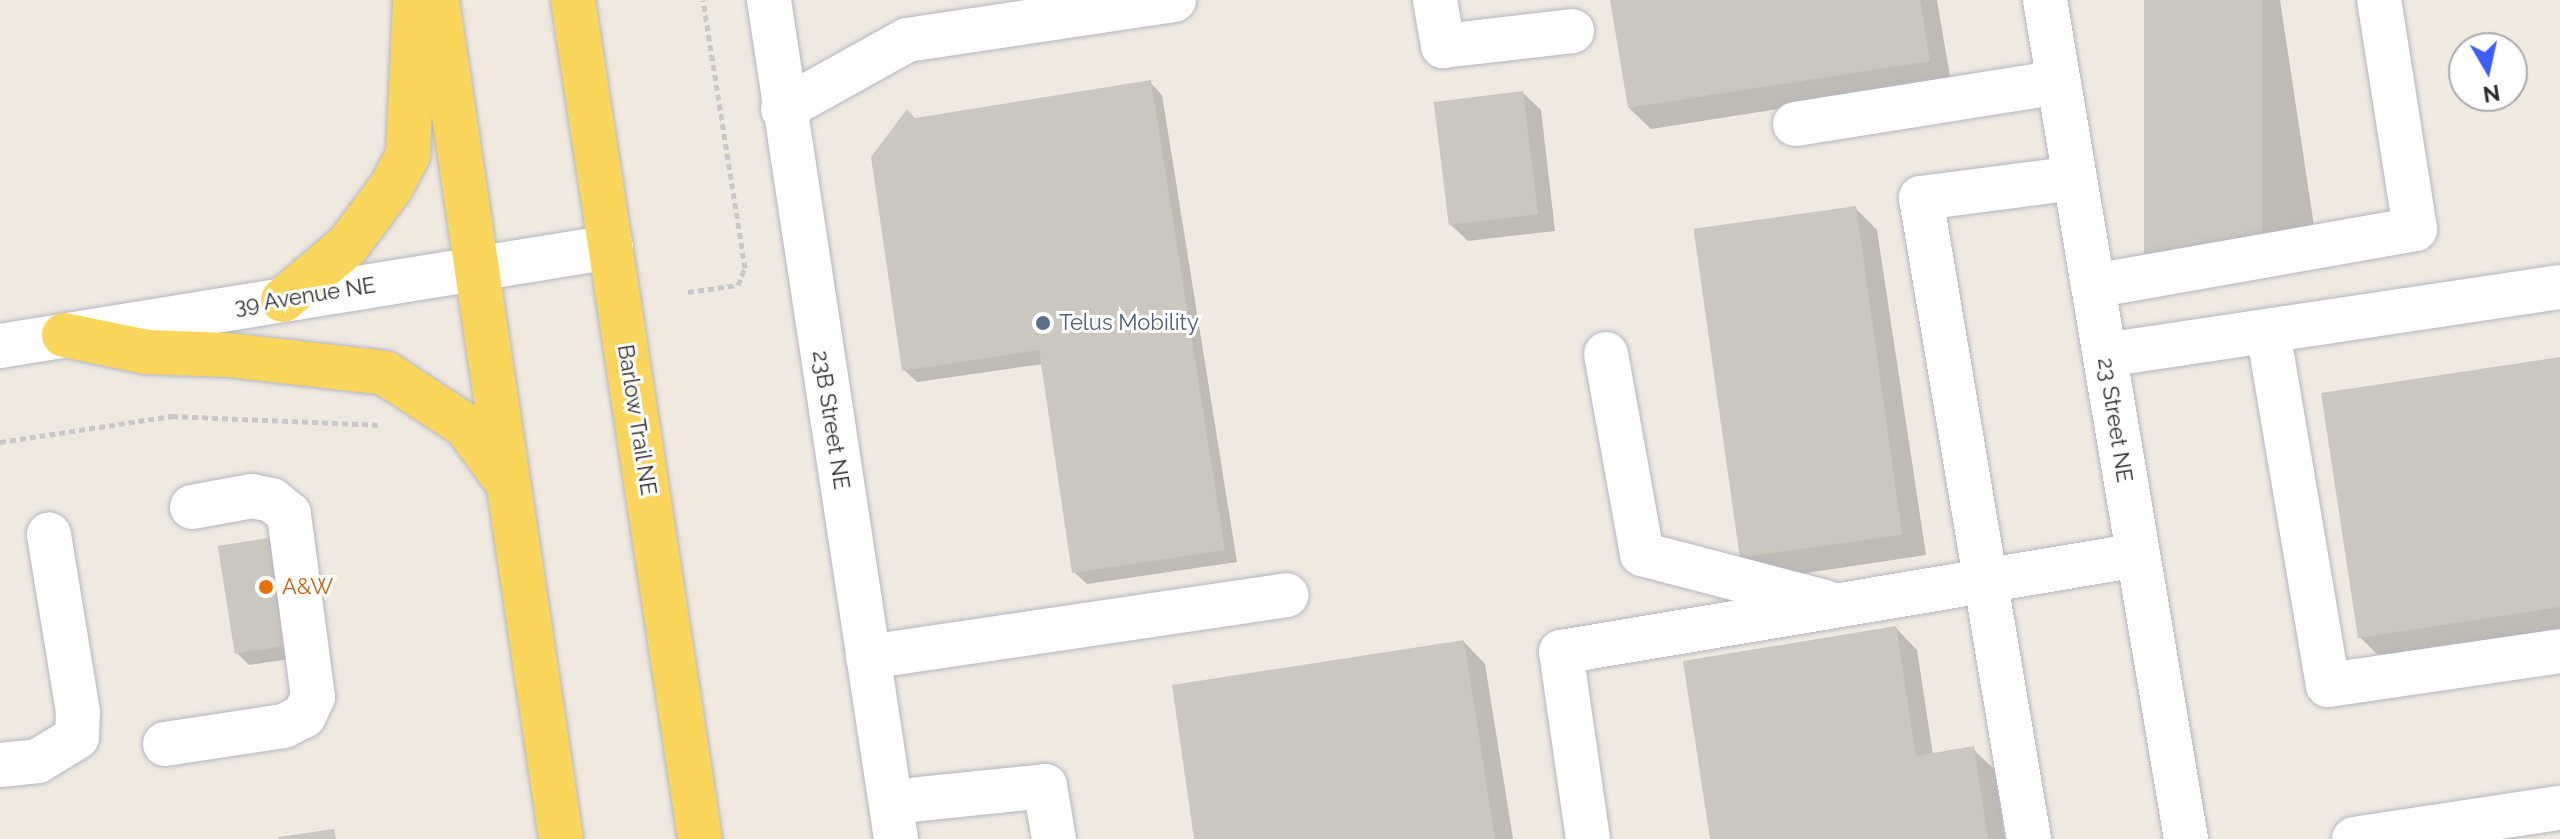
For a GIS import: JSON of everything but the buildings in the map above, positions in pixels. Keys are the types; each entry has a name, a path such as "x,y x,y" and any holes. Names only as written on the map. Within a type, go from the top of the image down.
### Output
{"main road":[{"path":"283,300 348,245 391,187 408,155 415,0"},
{"path":"437,0 512,489 561,839"},
{"name":"Barlow Trail NE","path":"573,0 700,839"},
{"path":"64,335 147,352 242,356 385,373 466,426 512,489"}],"street":[{"name":"23B Street NE","path":"769,0 783,109 894,821"},
{"path":"783,109 907,40 1174,0"},
{"path":"1435,0 1443,46 1572,31"},
{"name":"23 Street NE","path":"2045,0 2186,839"},
{"path":"2093,286 2415,229 2379,0"},
{"path":"1795,124 2059,82"},
{"path":"2029,839 1921,198 2075,178"},
{"name":"39 Avenue NE","path":"0,346 611,247"},
{"path":"2105,355 2560,287"},
{"path":"2268,331 2328,685 2560,651"},
{"path":"1606,354 1642,554 1839,606"},
{"path":"165,744 284,726 304,716 313,697 289,514 272,500 252,496 192,507"},
{"path":"0,765 38,761 77,737 78,712 49,534"},
{"path":"1588,839 1561,652 2138,555"},
{"path":"868,657 1286,595"},
{"path":"894,821 1045,786 1054,839"},
{"path":"2354,839 2436,833 2560,808"}],"path":[{"path":"688,292 738,285 745,268 703,0"},
{"path":"0,442 172,416 386,425"}],"place":[{"name":"Telus Mobility","path":"1043,323"},
{"name":"A&W","path":"266,587"}]}
